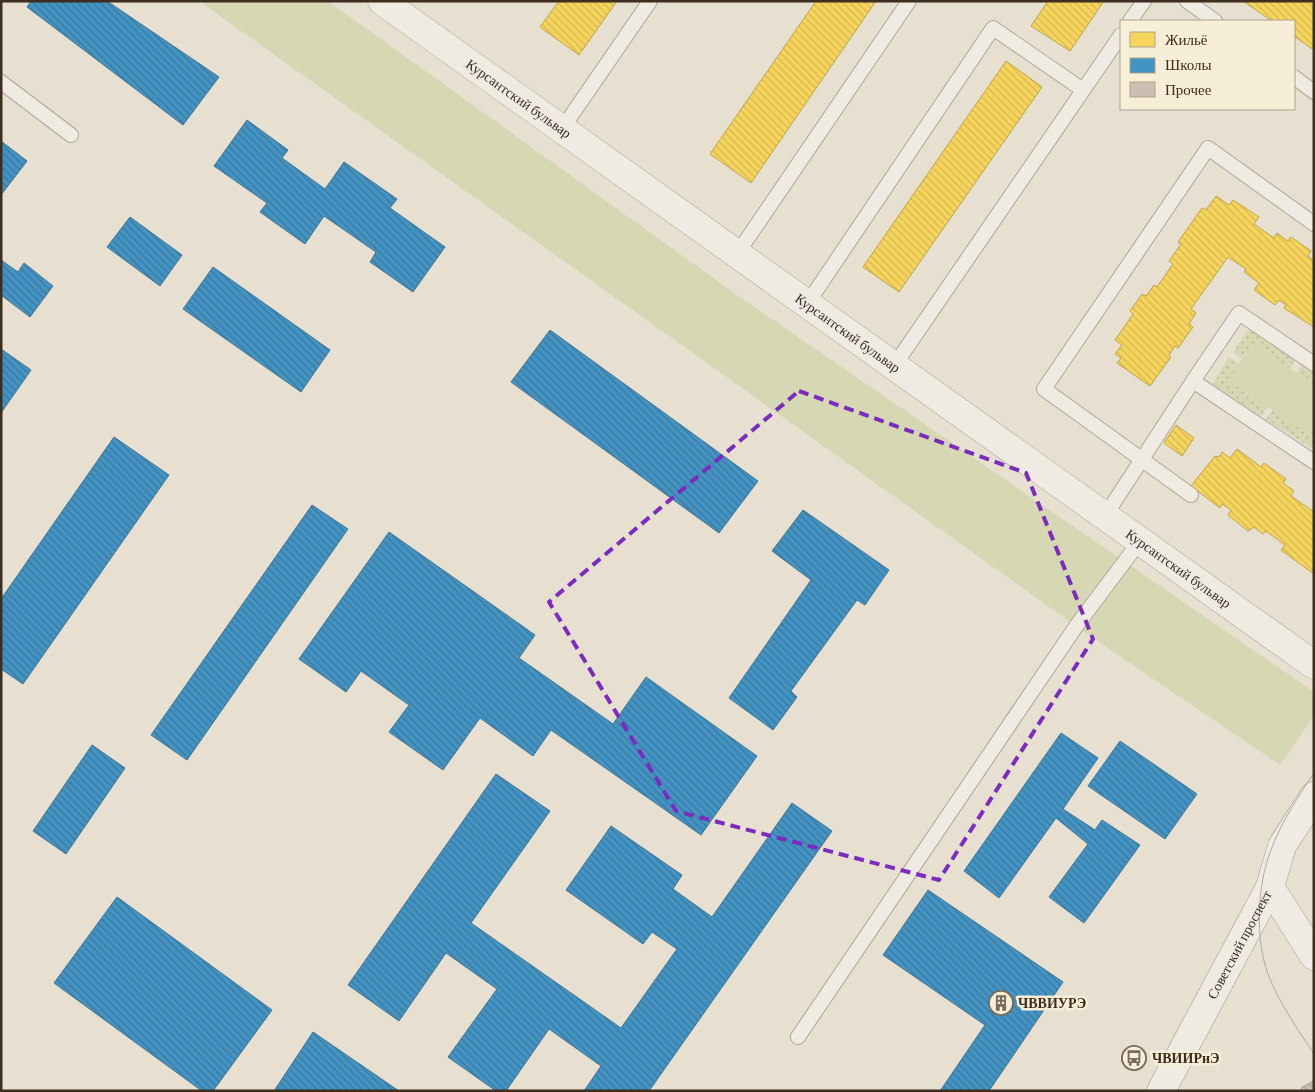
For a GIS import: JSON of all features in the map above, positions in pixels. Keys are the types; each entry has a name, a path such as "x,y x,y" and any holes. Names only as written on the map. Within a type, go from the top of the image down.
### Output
{"street":[{"name":"Курсантский бульвар","path":"382,1 1314,665"},
{"name":"Советский проспект","path":"1161,1091 1270,887 1282,846 1314,796"},
{"path":"1270,887 1314,956"}],"lane":[{"path":"562,129 650,1"},
{"path":"737,254 909,1"},
{"path":"1131,20 1144,1"},
{"path":"1187,1 1214,20"},
{"path":"807,304 993,28 1083,90"},
{"path":"894,366 1120,35"},
{"path":"1295,79 1314,92"},
{"path":"1,82 71,136"},
{"path":"1191,495 1044,389 1208,148 1314,224"},
{"path":"1106,516 1239,313 1314,364"},
{"path":"1193,381 1314,462"},
{"path":"798,1037 1076,625 1140,541"}],"highlighted area":[{"path":"799,391 1026,473 1093,639 939,880 676,811 549,602"}],"green space":[{"path":"199,1 328,1 737,295 1314,692 1314,716 1280,765 1090,636"},
{"path":"1249,328 1295,360 1290,369 1253,343 1242,359 1233,352"},
{"path":"1253,343 1314,385 1314,426 1308,434 1228,380"},
{"path":"1229,357 1239,364 1228,380 1268,406 1261,416 1213,384"},
{"path":"1302,365 1314,373 1314,385 1296,373"},
{"path":"1273,410 1308,434 1314,426 1314,445 1311,448 1266,419"}],"building: Жильё":[{"path":"559,1 617,1 579,55 540,27"},
{"path":"816,1 876,1 751,183 710,154"},
{"path":"1048,1 1104,1 1070,51 1031,26"},
{"path":"1243,1 1314,1 1314,50 1295,37 1295,20 1271,20"},
{"path":"1006,61 1042,87 899,292 863,267"},
{"path":"1216,196 1229,205 1233,200 1259,217 1254,224 1274,238 1277,233 1288,241 1291,237 1311,251 1308,256 1314,261 1314,327 1284,308 1286,305 1279,300 1275,305 1254,290 1259,283 1244,272 1246,269 1228,257 1191,309 1196,313 1189,324 1193,327 1178,348 1175,346 1169,355 1171,357 1150,386 1117,363 1121,358 1115,354 1122,345 1115,340 1133,314 1130,311 1142,294 1146,296 1154,285 1157,287 1173,264 1169,261 1181,244 1178,242 1202,208 1206,210"},
{"path":"1176,425 1194,438 1182,456 1164,443"},
{"path":"1237,449 1261,467 1264,463 1286,479 1283,483 1294,491 1291,496 1314,512 1314,574 1281,550 1285,545 1266,531 1263,534 1254,527 1248,531 1228,515 1231,510 1222,504 1220,508 1191,486 1215,456 1219,457 1222,452 1230,458"}],"building: Школы":[{"path":"31,1 107,1 219,77 183,125 27,7"},
{"path":"247,120 288,150 282,158 325,189 344,162 397,199 390,208 445,247 413,292 370,262 376,252 324,216 305,244 260,212 267,203 214,166"},
{"path":"1,141 27,161 1,195"},
{"path":"130,217 182,255 160,286 107,247"},
{"path":"1,260 18,272 24,263 53,286 30,317 1,295"},
{"path":"213,267 330,350 301,392 183,309"},
{"path":"550,330 758,481 719,533 511,382"},
{"path":"1,349 31,370 1,413"},
{"path":"114,437 169,475 23,684 1,669 1,599"},
{"path":"312,505 348,529 187,760 151,735"},
{"path":"803,510 889,570 865,605 857,600 791,691 797,697 773,730 729,698 811,580 772,551"},
{"path":"389,532 535,635 519,658 613,724 646,677 757,756 701,835 551,730 533,756 480,718 443,770 389,732 409,705 361,671 346,692 299,659"},
{"path":"1061,733 1098,758 1063,809 1095,830 1102,820 1140,845 1084,923 1049,897 1088,844 1056,818 999,898 964,871"},
{"path":"1120,741 1197,794 1165,839 1088,786"},
{"path":"92,745 125,768 66,854 33,831"},
{"path":"496,774 550,811 471,923 621,1028 677,949 652,932 643,944 566,890 611,826 682,875 673,889 712,917 792,803 832,831 649,1091 584,1091 601,1066 549,1029 506,1091 496,1091 448,1057 497,989 446,953 399,1021 348,985"},
{"name":"ЧВВИУРЭ","path":"928,890 1063,982 989,1091 940,1091 985,1025 883,955"},
{"path":"117,897 272,1010 213,1091 202,1091 54,983"},
{"path":"313,1032 399,1091 274,1091"}],"building: Прочее":[{"path":"1313,1081 1314,1091 1302,1091 1301,1088"}],"tram line":[{"path":"1314,773 1290,811 1271,850 1263,879 1259,912 1261,945 1272,985 1314,1054"}],"place":[{"name":"ЧВВИУРЭ","path":"1001,1003"},
{"name":"ЧВИИРиЭ","path":"1134,1058"}]}
